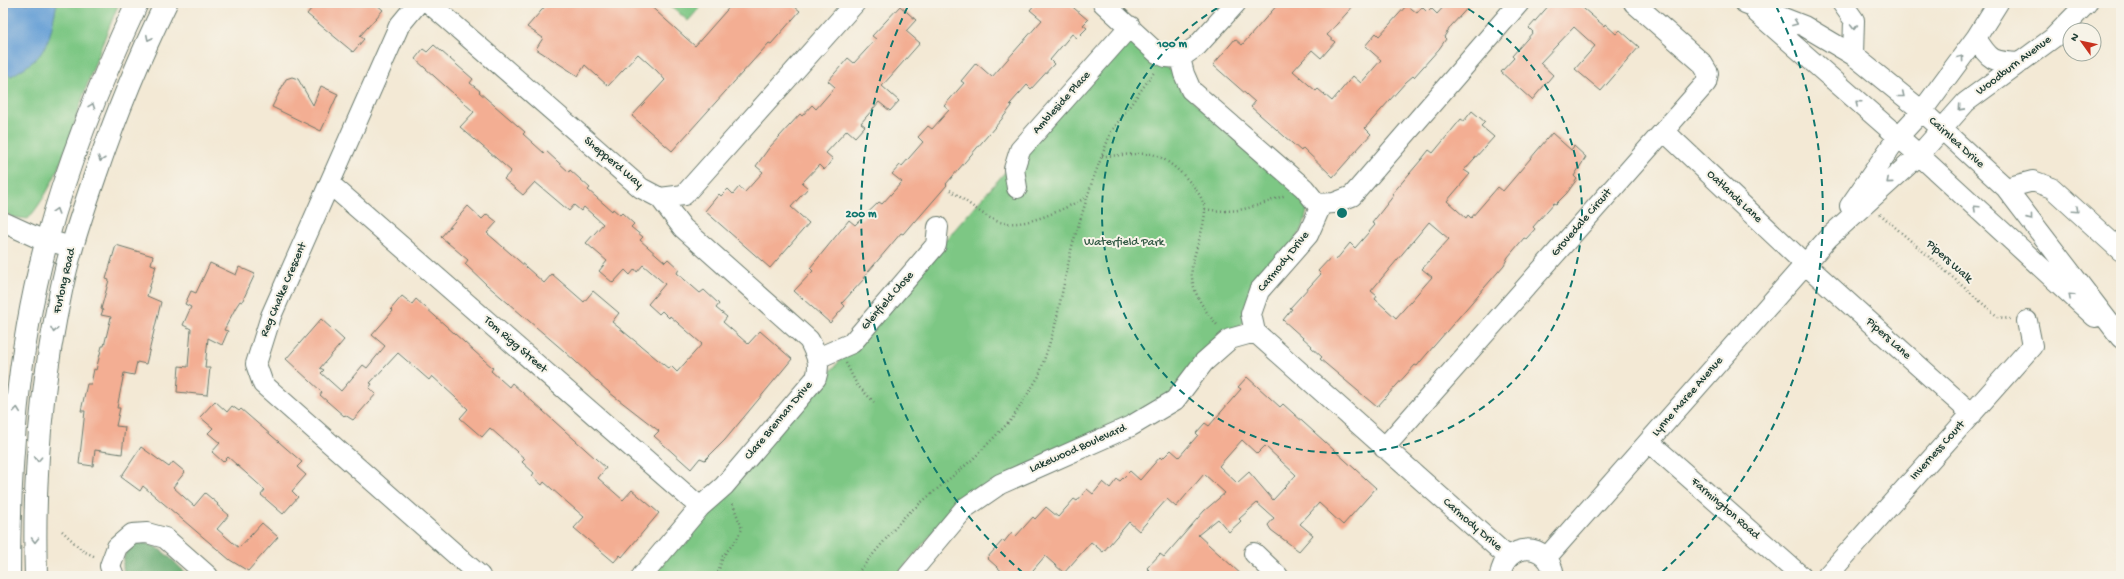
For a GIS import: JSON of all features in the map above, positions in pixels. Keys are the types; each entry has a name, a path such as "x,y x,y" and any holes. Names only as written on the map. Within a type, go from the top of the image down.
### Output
{"main road":[{"path":"9,576 9,505 20,381 36,289 47,241 69,169 104,74 137,3"},
{"name":"Furlong Road","path":"36,576 36,504 40,436 49,361 61,292 72,247 118,111 139,59 166,3"}],"street":[{"name":"Reg Chalke Crescent","path":"418,3 399,26 271,316 256,364 263,384 480,576"},
{"name":"Shepperd Way","path":"429,3 641,188 660,198"},
{"path":"818,358 809,340 683,228 660,198 684,194 854,3"},
{"path":"1103,3 1130,26 1157,53 1173,58 1184,74 1191,90 1304,188 1317,204 1334,203 1352,196 1519,3"},
{"path":"1173,58 1197,46 1236,3"},
{"name":"Grovedale Circuit","path":"1384,448 1706,83 1708,73 1702,63 1634,3"},
{"name":"Cairnlea Drive","path":"2121,338 2006,188 1922,111 1853,55 1804,26 1745,3 1919,156 2121,341"},
{"path":"1922,111 1976,38 1998,3"},
{"name":"Woodburn Avenue","path":"1919,156 1966,102 2053,38 2087,3"},
{"path":"1846,4 1854,20 1853,55"},
{"name":"Ambleside Place","path":"1017,188 1014,169 1020,150 1130,26"},
{"path":"1976,38 1986,56 2001,62 2020,63"},
{"name":"Lynne Maree Avenue","path":"1829,237 1897,138 1922,111"},
{"name":"Oatlands Lane","path":"1664,131 1805,264"},
{"name":"Lynne Maree Avenue","path":"1547,557 1829,237 1866,201 1919,156"},
{"path":"2006,188 2033,181 2052,188 2121,251"},
{"name":"Tom Rigg Street","path":"330,184 700,507"},
{"name":"Carmody Drive","path":"1317,204 1319,210 1308,235 1259,291 1251,314 1255,332 1508,557"},
{"path":"3,222 47,241 72,247"},
{"name":"Glenfield Close","path":"818,358 852,343 936,245 938,227"},
{"name":"Pipers Lane","path":"1805,264 1972,414"},
{"name":"Inverness Court","path":"1827,576 2032,346 2027,320"},
{"name":"Lakewood Boulevard","path":"908,576 965,508 1000,484 1131,426 1175,400 1204,362 1230,339 1255,332"},
{"name":"Clare Brennan Drive","path":"642,576 700,507 724,486 816,378 819,368 818,358"},
{"name":"Farmington Road","path":"1649,442 1801,576"},
{"path":"113,568 117,547 132,534 147,533 165,538 208,576"},
{"path":"1500,576 1501,566 1508,557 1516,551 1525,549 1534,550 1547,557 1553,569 1554,576"},
{"path":"1254,553 1275,575"}],"path":[{"path":"855,576 905,516 973,459 1012,419 1039,376 1055,326 1072,246 1086,198 1111,132 1149,78 1173,58"},
{"path":"1102,156 1152,154 1180,171 1198,192 1206,209 1202,232 1192,263 1194,292 1209,316 1230,339"},
{"path":"1206,209 1223,212 1245,210 1304,188"},
{"path":"950,190 995,220 1012,223 1038,218 1086,198"},
{"name":"Pipers Walk","path":"1866,201 1998,318 2027,320"},
{"path":"838,349 857,385 874,402"},
{"path":"717,576 723,556 737,539 742,529 735,506 724,486"},
{"path":"62,531 83,551 113,568"}],"green space":[{"path":"3,3 119,3 93,69 69,141 56,174 39,205 28,219 11,217 3,210"},
{"path":"668,3 704,3 688,21"},
{"name":"Waterfield Park","path":"1127,33 1173,72 1182,91 1305,199 1308,207 1303,228 1244,322 1199,359 1172,394 1131,418 958,503 896,576 651,576"},
{"path":"136,542 151,545 165,553 189,576 125,576 123,566 124,557 132,545"}],"water":[{"path":"3,3 57,3 52,29 45,47 33,61 11,76 3,73"}],"building":[{"path":"316,3 375,3 383,10 360,36 364,39 353,52 307,14"},
{"path":"548,3 647,3 695,46 733,3 790,3 800,11 771,44 769,43 672,151 632,116 665,80 638,54 608,86 585,65 578,76 536,49 543,38 527,27"},
{"path":"1036,3 1068,3 1088,20 1083,25 1087,28 1077,38 1072,34 1050,60 1054,64 1031,89 1027,85 1010,104 1012,106 946,184 947,185 915,222 914,221 903,234 901,233 863,278 864,279 842,303 845,306 830,323 794,291 813,271 810,268 849,220 855,225 879,202 882,204 902,182 892,174 900,165 902,166 923,142 918,137 928,126 932,129 949,110 944,106 964,83 961,81 976,63 992,77 1042,20 1030,10"},
{"path":"1279,3 1356,3 1327,35 1335,42 1321,58 1312,50 1293,71 1316,91 1318,89 1332,101 1353,76 1361,83 1381,60 1365,46 1376,33 1379,36 1407,5 1417,13 1422,7 1427,12 1431,8 1437,14 1447,3 1472,3 1451,26 1444,37 1446,39 1439,49 1414,77 1413,76 1406,82 1365,128 1371,134 1333,177 1303,148 1301,151 1251,107 1255,102 1213,65 1235,39 1242,45"},
{"path":"1551,3 1577,3 1604,26 1605,24 1616,34 1620,30 1639,47 1601,91 1575,69 1595,46 1574,27 1540,63 1553,75 1532,100 1501,72 1514,58 1512,56 1533,32 1529,28"},
{"path":"900,6 916,20 906,31 920,43 882,86 899,101 890,111 879,102 861,123 865,126 855,137 847,130 826,153 833,159 824,170 819,165 802,183 808,188 791,207 809,223 770,268 705,211 719,194 721,196 728,189 733,194 739,187 745,192 763,172 756,166 769,148 800,114 802,116 812,105 816,109 835,87 828,81 848,58 854,63 876,39 872,36"},
{"path":"434,45 473,79 470,83 525,132 523,134 544,153 546,151 569,172 570,170 590,188 588,190 612,211 613,209 620,215 622,213 634,224 631,227 643,237 640,240 665,262 668,259 679,269 677,273 700,293 704,290 719,304 716,308 727,317 723,322 748,344 760,331 792,359 725,440 705,460 700,458 691,469 654,436 659,431 610,393 564,351 487,285 465,264 468,260 441,237 468,206 482,219 487,214 497,222 487,233 544,283 552,274 584,302 593,291 619,313 612,322 669,369 671,366 677,372 702,344 670,316 669,318 662,311 659,314 648,304 665,284 643,265 637,272 635,269 630,275 625,270 613,283 599,271 607,261 586,243 603,224 584,207 581,211 574,205 569,211 535,182 523,195 504,179 511,171 460,127 474,112 415,59 423,49 427,52"},
{"path":"292,77 298,79 313,105 321,86 338,94 321,131 272,107 286,79"},
{"path":"1472,111 1485,122 1481,126 1494,137 1464,170 1470,174 1447,201 1466,218 1468,215 1471,218 1498,187 1503,191 1552,133 1571,150 1574,146 1586,157 1574,176 1577,179 1567,193 1556,204 1554,203 1533,227 1535,229 1526,239 1524,238 1508,257 1504,265 1417,366 1415,365 1377,407 1320,359 1322,357 1311,347 1312,346 1283,320 1292,309 1290,308 1321,274 1318,271 1332,256 1336,260 1350,243 1355,248 1375,225 1372,223 1394,195 1392,194 1429,150 1433,153 1461,119 1464,121","holes":["1429,222 1449,239 1422,269 1432,277 1396,318 1375,299 1377,296 1371,291"]},
{"path":"116,245 153,256 151,264 156,266 147,296 161,302 146,364 137,362 134,375 124,373 117,408 120,408 116,426 125,427 122,454 95,450 93,466 79,464 85,411 81,411 87,384 91,384 94,369 96,370 102,346 104,346 111,317 101,315 103,310 101,309 109,280 106,279"},
{"path":"210,263 236,275 239,267 255,274 242,302 240,301 236,307 224,330 228,331 222,345 208,338 205,368 210,368 207,395 177,392 179,366 188,367 191,329 183,325 191,307 185,304 191,291 196,293"},
{"path":"402,296 412,304 416,299 493,368 491,371 509,387 512,383 606,468 598,478 623,500 632,490 659,513 622,557 620,555 614,562 574,528 584,517 544,482 542,485 532,476 534,473 522,462 525,459 490,428 482,437 460,418 468,409 432,376 429,380 398,353 370,383 372,384 369,388 376,394 353,420 345,415 344,416 320,395 322,392 286,359 321,319 344,340 320,368 324,370 321,373 341,391 363,365 367,368 385,346 372,335 393,311 391,309"},
{"path":"1247,377 1280,407 1283,404 1376,488 1343,525 1319,503 1300,524 1313,535 1299,551 1271,530 1268,525 1274,518 1257,503 1239,519 1241,521 1229,532 1218,519 1198,535 1243,576 1155,576 1147,568 1160,554 1164,557 1204,511 1225,493 1204,474 1176,507 1167,499 1139,531 1129,522 1103,552 1091,542 1064,573 1045,556 1028,576 1007,576 987,558 1012,532 1016,536 1033,517 1035,519 1046,507 1058,517 1074,499 1077,501 1087,489 1093,494 1103,482 1110,488 1117,479 1120,481 1130,471 1140,480 1160,457 1162,459 1171,450 1179,457 1198,435 1196,433 1205,423 1209,426 1241,389 1238,387","holes":["1242,440 1257,454 1265,446 1296,475 1273,500 1249,472 1237,483 1219,466"]},
{"path":"215,401 227,412 232,406 239,411 241,409 302,462 297,467 306,475 292,491 298,497 283,514 261,495 265,490 228,457 223,462 212,452 220,443 208,433 213,428 200,417"},
{"path":"141,447 169,467 173,462 185,472 173,487 194,506 205,493 229,515 217,529 239,548 262,523 278,537 248,571 230,560 143,486 140,491 121,477"}]}
